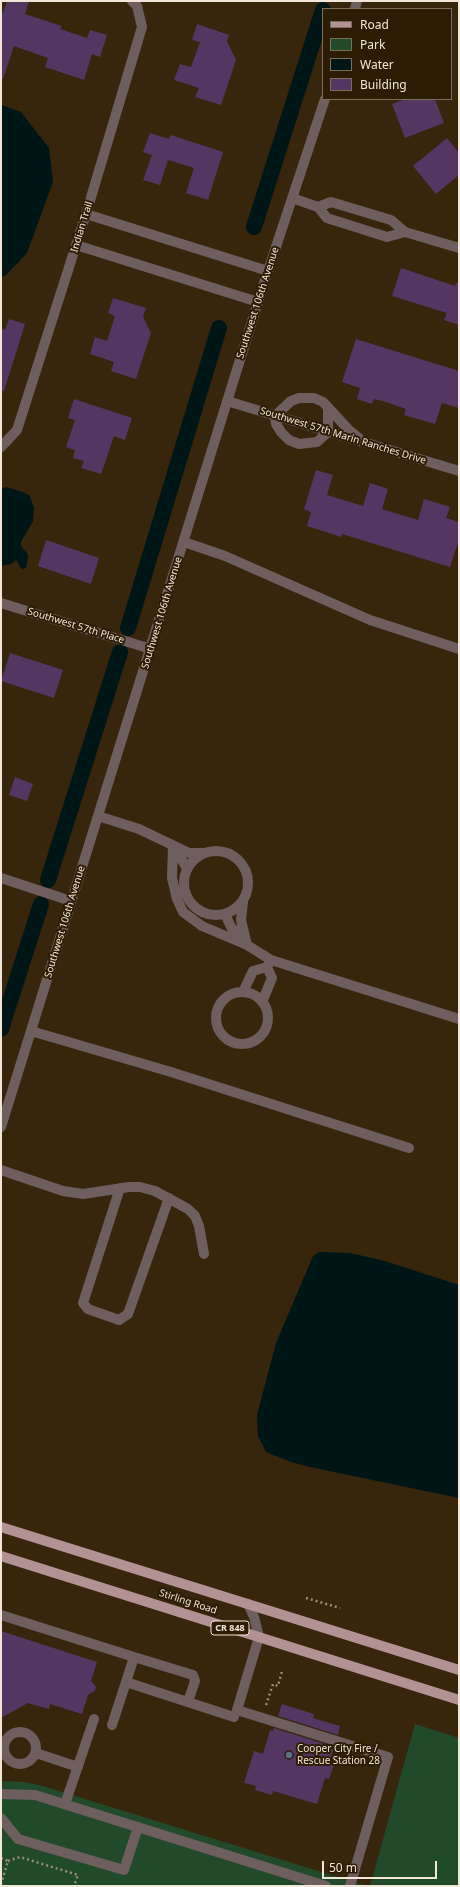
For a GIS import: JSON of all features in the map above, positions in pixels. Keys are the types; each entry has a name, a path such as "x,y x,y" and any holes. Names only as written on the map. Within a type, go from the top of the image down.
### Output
{"main road":[{"name":"Stirling Road","path":"1,1527 459,1670"},
{"name":"Stirling Road","path":"1,1556 459,1700"}],"street":[{"name":"Indian Trail","path":"1,447 17,430 86,214 142,27 137,6 132,1"},
{"name":"Southwest 106th Avenue","path":"1,1127 258,302 325,100"},
{"path":"292,198 318,207 327,218 387,237 405,232"},
{"path":"318,207 331,202 391,220 405,232 459,248"},
{"path":"86,214 268,271"},
{"path":"76,245 258,302"},
{"path":"328,408 328,432 317,442 300,444 289,440 276,424 276,416 291,401 306,397 323,402 348,429 363,442"},
{"name":"Southwest 57th Marin Ranches Drive","path":"228,401 459,471"},
{"path":"184,542 225,556 370,620 459,649"},
{"name":"Southwest 57th Place","path":"1,603 151,648"},
{"path":"98,816 139,829 189,853 202,854"},
{"path":"173,846 187,868"},
{"path":"173,846 172,878 177,899 183,912 202,926 247,945"},
{"path":"243,902 235,910 225,914 214,915 204,913 195,907 188,899 184,889 184,878 187,868 193,860 202,854 212,851 223,851 233,855 241,862 246,871 249,882 243,902 241,920 247,945"},
{"path":"1,878 71,901"},
{"path":"225,914 231,927 247,945 269,963 459,1019"},
{"path":"243,992 253,971 269,963"},
{"path":"262,1002 272,978 269,963"},
{"path":"243,992 252,994 262,1002 268,1013 268,1022 266,1030 260,1038 253,1042 236,1044 221,1035 217,1027 217,1010 221,1002 227,997 235,993 243,992"},
{"path":"31,1031 171,1072 409,1148"},
{"path":"1,1170 63,1191 84,1194 120,1188 140,1187 169,1198 188,1209 195,1216 199,1226 204,1254"},
{"path":"120,1188 83,1303 88,1309 119,1320 128,1314 169,1198"},
{"path":"248,1604 254,1617 259,1637 237,1710 388,1757 350,1886"},
{"path":"1,1615 193,1675 195,1680 188,1702"},
{"path":"112,1725 134,1657"},
{"path":"126,1682 234,1717"},
{"path":"66,1804 94,1719"},
{"path":"36,1753 78,1767"},
{"path":"1,1794 35,1795 326,1886"},
{"path":"1,1818 18,1839 124,1870 138,1827"}],"path":[{"path":"306,1598 340,1608"},
{"path":"266,1705 273,1684 278,1686 282,1672"},
{"path":"1,1858 8,1860 20,1857 78,1875 74,1886"},
{"path":"1,1884 8,1860"}],"green space":[{"path":"415,1724 459,1738 459,1886 370,1886"},
{"path":"1,1781 24,1782 43,1786 367,1886 1,1886"}],"water":[{"path":"1,105 21,112 49,148 53,182 27,253 6,275 1,278"},
{"path":"7,487 30,496 34,508 33,521 21,542 21,546 27,553 28,557 26,568 23,569 16,560 11,564 1,566 1,489"},
{"path":"319,1252 350,1253 385,1261 459,1285 459,1498 310,1467 291,1462 266,1452 258,1436 257,1415 276,1343 313,1256"}],"building":[{"path":"7,1 29,1 25,14 62,26 60,29 87,38 90,30 107,35 100,57 92,54 84,80 45,67 48,58 14,46 3,79 1,79 1,12 3,13"},
{"path":"197,24 229,35 227,41 236,60 221,105 195,97 199,88 174,80 180,64 191,67 200,42 192,40"},
{"path":"403,100 435,100 444,123 405,138 392,104"},
{"path":"150,133 169,139 171,135 223,152 208,200 186,193 194,168 168,160 160,185 143,180 152,155 143,152"},
{"path":"447,138 459,153 459,175 436,194 413,166"},
{"path":"401,268 455,286 456,283 459,283 459,325 444,320 447,313 392,296"},
{"path":"113,298 146,308 143,317 151,333 136,379 111,371 114,362 90,354 95,337 107,341 115,316 108,313"},
{"path":"9,319 25,324 4,391 1,391 1,328 5,330"},
{"path":"356,339 459,371 459,408 442,403 435,424 404,415 406,409 383,401 374,399 372,404 357,399 360,388 342,382"},
{"path":"74,399 132,418 125,440 114,436 101,474 81,468 84,461 73,458 75,450 66,447 75,420 68,418"},
{"path":"316,470 333,475 327,495 363,506 370,483 388,489 382,509 418,520 424,499 450,507 446,518 459,522 459,539 450,567 342,534 341,537 307,526 311,512 304,509"},
{"path":"46,540 99,558 91,584 38,566"},
{"path":"10,653 63,670 54,698 1,681"},
{"path":"15,777 33,784 27,801 9,795"},
{"path":"1,1631 97,1662 91,1681 96,1687 95,1691 88,1695 82,1714 50,1704 49,1709 28,1703 1,1718"},
{"path":"282,1704 314,1714 313,1718 340,1726 338,1735 278,1716"},
{"name":"Cooper City Fire / Rescue Station 28","path":"274,1728 334,1747 329,1764 334,1765 329,1779 325,1778 317,1804 273,1791 272,1795 255,1790 256,1786 244,1783 254,1751 263,1754 270,1730 273,1731"}],"waterway":[{"path":"254,227 322,13"},
{"path":"128,628 219,328"},
{"path":"48,880 120,652"},
{"path":"1,1029 41,904"}],"place":[{"name":"Cooper City Fire / Rescue Station 28","path":"289,1755"}]}
